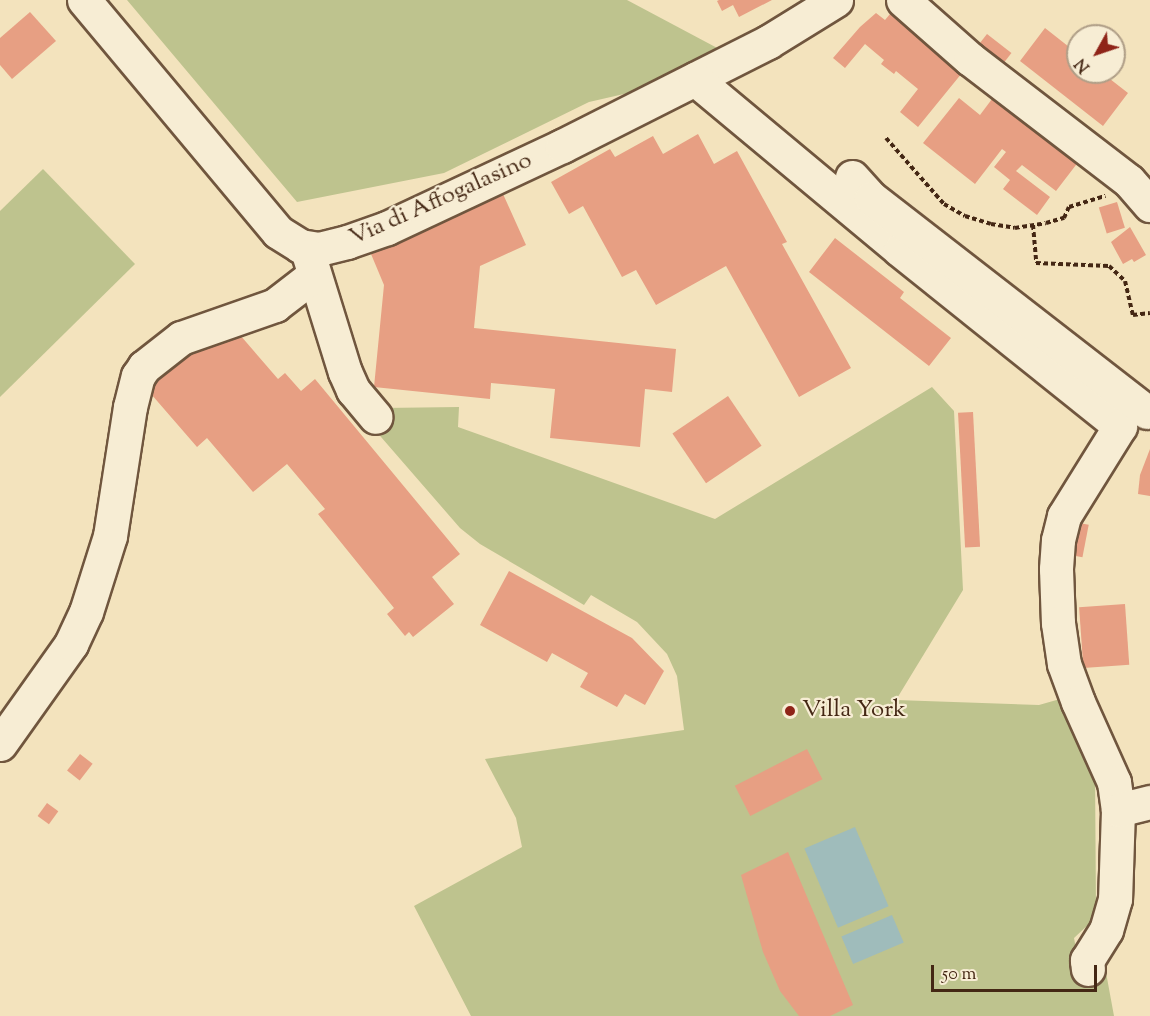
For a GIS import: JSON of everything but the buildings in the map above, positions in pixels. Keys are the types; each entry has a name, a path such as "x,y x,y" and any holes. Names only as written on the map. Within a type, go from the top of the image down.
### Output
{"street":[{"path":"84,0 279,232 293,243 310,262 345,372 353,390 376,417"},
{"name":"Via di Affogalasino","path":"310,262 347,243 421,214 695,79 768,42 836,0"},
{"path":"903,0 970,59 1129,181 1150,205"},
{"path":"695,79 900,250 1139,415"},
{"path":"852,177 871,198 1139,415"},
{"path":"0,744 70,644 86,612 110,536 130,407 138,376 144,367 181,338 274,305 310,262"},
{"path":"1088,969 1087,960 1106,930 1115,899 1118,810 1114,782 1078,702 1065,664 1058,623 1056,569 1058,540 1064,516 1139,415"},
{"path":"1118,810 1150,802"}],"path":[{"path":"886,138 944,204 965,216 991,224 1015,228 1064,218 1069,207 1111,194"},
{"path":"1033,225 1036,263 1109,266 1125,281 1133,315 1150,313"}],"green space":[{"path":"127,0 627,0 721,50 650,88 589,102 444,173 297,202"},
{"path":"43,169 135,264 0,397 0,211"},
{"name":"Villa York","path":"932,387 954,411 963,590 896,700 1039,705 1060,699 1095,772 1096,909 1090,923 1074,938 1080,970 1105,967 1114,1016 471,1016 414,906 522,847 516,818 485,759 684,730 677,676 667,654 637,622 591,595 584,605 480,544 460,528 368,422 383,408 459,407 458,427 715,519"}],"water":[{"path":"855,827 889,906 838,928 804,848"},
{"path":"892,915 904,943 853,964 841,936"}],"place":[{"name":"Villa York","path":"790,711"}]}
